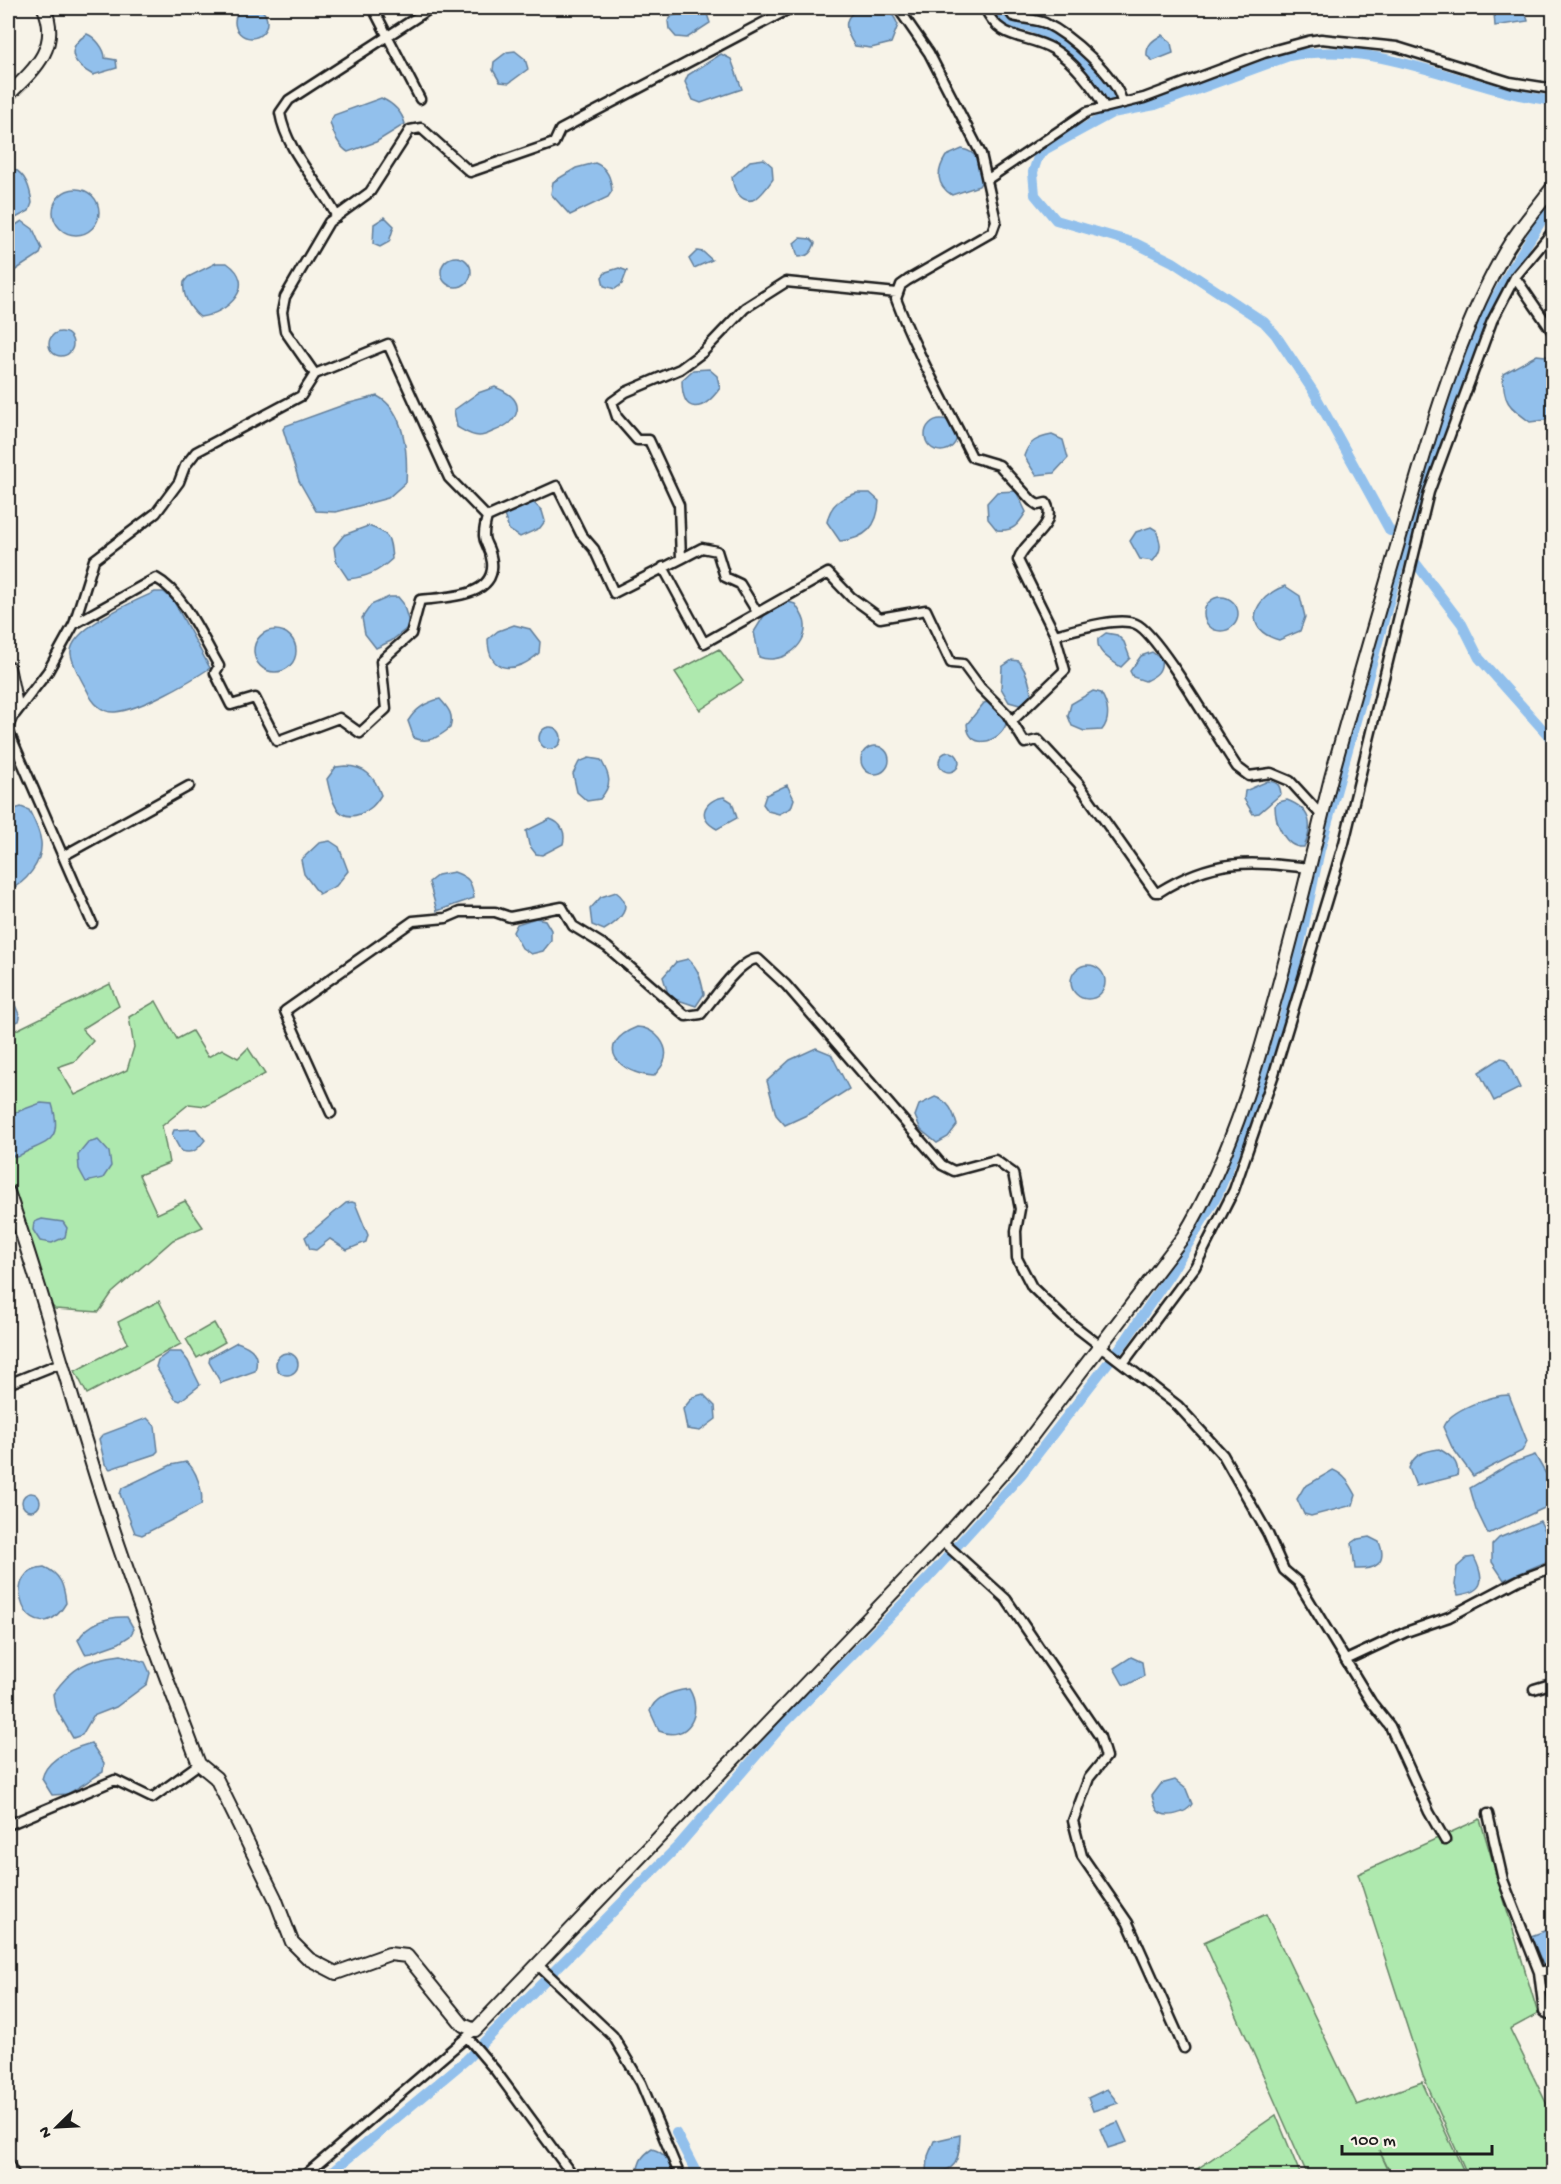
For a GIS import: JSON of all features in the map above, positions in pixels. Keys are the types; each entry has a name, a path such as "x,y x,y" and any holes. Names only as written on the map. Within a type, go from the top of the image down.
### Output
{"street":[{"path":"8,95 44,57 48,48 49,27 44,8"},
{"path":"373,8 420,99"},
{"path":"337,217 319,183 284,133 280,113 289,100 314,87 353,57 388,38 431,8"},
{"path":"315,374 285,331 282,312 285,297 329,222 370,192 410,130 421,128 470,172 554,143 560,130 791,8"},
{"path":"897,293 908,280 992,232 996,221 981,154 946,92 929,53 898,8"},
{"path":"985,8 999,29 1055,50 1089,84 1105,108"},
{"path":"1006,8 1013,16 1042,22 1053,28 1095,61 1111,79 1122,102"},
{"path":"988,179 1005,170 1073,119 1186,84 1294,44 1321,39 1396,47 1510,82 1554,89"},
{"path":"304,2176 471,2034 942,1541 1009,1466 1183,1237 1212,1182 1266,1031 1322,816 1423,458 1457,358 1478,304 1502,256 1554,186"},
{"path":"1124,1362 1194,1267 1234,1190 1272,1077 1344,843 1429,492 1492,321 1515,277 1554,230"},
{"path":"1515,277 1554,334"},
{"path":"681,559 679,505 675,493 649,440 637,440 617,417 612,402 626,392 680,369 703,352 745,308 786,282 897,293"},
{"path":"897,293 906,324 929,379 943,398 972,457 999,465 1032,501 1038,505 1048,505 1048,523 1025,548 1018,560 1055,635 1065,663 1065,670 1012,721"},
{"path":"9,724 48,671 74,624 93,560 156,513 178,482 184,466 196,452 301,396 315,374 388,344 449,478 487,517"},
{"path":"487,517 557,486 581,534 594,549 614,593 702,549 717,551 725,577 740,584 757,612"},
{"path":"74,624 156,578 170,585 199,632 219,666 215,673 231,705 255,698 277,741 339,718 360,732 386,709 381,661 411,634 420,600 481,590 489,582 492,561 482,537 487,517"},
{"path":"663,567 704,643 828,573 850,597 880,618 926,610 951,663 963,664 1012,721 1025,743 1038,740 1078,783 1155,892 1204,868 1270,863 1309,868"},
{"path":"1055,635 1125,621 1143,628 1179,676 1237,767 1249,776 1271,773 1290,781 1322,816"},
{"path":"8,666 16,705 9,724 92,923"},
{"path":"63,856 189,786"},
{"path":"331,1113 285,1011 413,921 446,918 460,912 495,912 510,917 562,907 573,926 614,954 686,1016 701,1014 734,975 749,961 758,959 786,986 942,1165 954,1171 995,1160 1013,1173 1020,1209 1016,1232 1017,1258 1032,1287 1098,1346 1124,1362 1178,1406 1223,1455 1268,1534 1284,1570 1298,1582 1390,1726 1429,1812 1445,1840"},
{"path":"8,1192 39,1280 99,1486 138,1603 199,1764 216,1778 270,1887 292,1941 309,1959 336,1973 389,1954 399,1953 407,1956 471,2034 573,2176"},
{"path":"8,1384 63,1362"},
{"path":"942,1541 1006,1599 1100,1737 1106,1757 1089,1778 1073,1821 1082,1856 1128,1923 1184,2048"},
{"path":"1346,1660 1406,1632 1449,1617 1519,1580 1554,1567"},
{"path":"1534,1689 1554,1683"},
{"path":"8,1825 115,1780 152,1798 199,1764"},
{"path":"1488,1814 1503,1880 1539,1972 1544,2012 1554,2016"},
{"path":"538,1966 613,2036 641,2083 680,2176"},
{"path":"1539,1972 1554,1969"},
{"path":"8,2163 15,2176"}],"green space":[{"path":"719,649 743,681 700,710 675,672"},
{"path":"110,984 119,1006 82,1029 93,1041 75,1061 58,1067 75,1095 127,1070 134,1047 129,1017 156,1001 177,1039 192,1031 208,1057 222,1049 238,1058 248,1048 265,1074 206,1106 189,1104 162,1126 169,1163 139,1175 157,1214 185,1201 203,1227 173,1240 112,1293 99,1312 55,1309 48,1302 8,1183 8,1034"},
{"path":"159,1301 181,1344 87,1394 75,1371 128,1343 118,1322"},
{"path":"214,1323 225,1342 197,1358 186,1339"},
{"path":"1480,1819 1538,2014 1510,2029 1553,2117 1553,2176 1468,2176 1423,2076 1358,1874"},
{"path":"1266,1914 1357,2105 1422,2082 1466,2176 1392,2176 1379,2150 1391,2176 1308,2176 1204,1942"},
{"path":"1276,2115 1301,2176 1187,2176"}],"water":[{"path":"251,6 262,11 267,22 262,33 251,38 240,33 235,22 240,11"},
{"path":"700,8 706,11 710,23 687,38 676,37 669,29 668,21 672,16"},
{"path":"863,8 885,9 892,14 898,25 891,43 871,48 855,46 847,29 848,19"},
{"path":"1506,8 1524,8 1528,21 1495,26 1494,13"},
{"path":"87,34 99,44 105,58 116,60 117,68 93,75 81,67 73,51 79,40"},
{"path":"1162,35 1171,43 1173,53 1153,61 1147,56 1149,46"},
{"path":"515,51 525,59 528,69 509,83 500,82 493,70 494,62 507,52"},
{"path":"721,54 731,59 742,89 701,103 693,100 685,82 688,75"},
{"path":"381,98 396,108 405,124 376,142 348,152 339,143 333,130 330,122 334,115"},
{"path":"962,149 976,156 983,179 979,186 952,195 940,182 940,167 946,156"},
{"path":"764,159 772,166 773,179 758,197 744,199 736,191 732,177 750,161"},
{"path":"595,163 608,174 612,191 608,197 570,215 551,194 553,182 576,168"},
{"path":"12,168 21,174 26,182 32,203 29,211 8,222 8,171"},
{"path":"76,189 85,190 93,195 98,203 98,221 93,229 85,234 76,235 67,234 59,229 54,221 53,212 54,203 59,195 67,190"},
{"path":"385,217 394,226 389,242 380,247 373,244 374,224"},
{"path":"22,221 33,229 42,249 40,254 8,275 8,230"},
{"path":"800,238 811,239 815,243 809,253 798,257 794,243"},
{"path":"697,251 703,252 712,260 694,268 689,259"},
{"path":"456,257 467,261 471,272 467,283 456,287 445,283 441,272 445,261"},
{"path":"216,263 227,263 236,272 240,280 240,289 229,304 210,315 200,317 188,301 184,292 184,282 188,277"},
{"path":"619,268 627,271 622,284 615,289 604,286 602,277 606,272"},
{"path":"61,332 69,336 73,344 69,352 61,356 53,352 49,344 53,336"},
{"path":"1537,355 1553,357 1553,415 1545,420 1530,422 1516,412 1508,402 1504,391 1503,374"},
{"path":"709,369 717,376 720,388 701,406 690,405 683,392 682,380 693,370"},
{"path":"495,387 506,392 516,404 515,416 510,422 481,436 470,434 457,427 454,410 478,393"},
{"path":"377,396 394,411 399,422 405,446 406,482 388,498 336,512 316,511 299,481 283,429 285,426 346,404"},
{"path":"941,419 952,424 957,435 952,446 941,451 930,446 925,435 930,424"},
{"path":"1052,435 1063,440 1068,458 1054,473 1036,475 1024,456 1026,451 1034,441"},
{"path":"1016,491 1026,512 1014,527 997,530 988,519 987,503 997,492"},
{"path":"857,493 870,493 879,501 876,518 864,534 840,541 827,522 828,516 837,503"},
{"path":"534,503 542,511 545,521 540,528 520,537 509,530 504,515 526,504"},
{"path":"368,526 381,531 388,537 392,559 372,573 348,579 336,561 334,547 344,535"},
{"path":"1151,527 1156,530 1160,546 1153,561 1140,559 1130,541 1136,532"},
{"path":"1285,586 1300,596 1305,617 1300,631 1279,640 1267,635 1259,628 1256,613 1259,605 1266,598"},
{"path":"155,592 164,592 173,600 210,668 151,701 125,710 106,711 92,699 78,674 71,654 73,645 80,635 104,617"},
{"path":"389,597 398,597 403,603 410,626 391,641 376,648 365,634 362,618 371,605"},
{"path":"1221,597 1233,602 1238,614 1233,626 1221,631 1209,626 1204,614 1209,602"},
{"path":"785,601 795,604 803,617 805,625 801,641 796,648 782,657 767,659 759,657 754,632 765,614"},
{"path":"514,625 530,629 540,642 539,653 522,664 506,667 493,660 489,651 488,639 498,631"},
{"path":"275,630 290,636 296,651 290,666 275,672 260,666 254,651 260,636"},
{"path":"1106,633 1117,635 1124,642 1130,658 1121,667 1105,656 1099,648 1098,639"},
{"path":"1152,652 1161,659 1158,673 1145,681 1133,677 1130,671 1141,656"},
{"path":"1012,660 1019,661 1030,684 1031,700 1023,706 1009,702 1001,688 1002,667"},
{"path":"1093,691 1101,693 1103,697 1108,712 1107,721 1102,730 1084,731 1072,726 1068,716 1071,704"},
{"path":"440,699 450,712 450,728 433,739 414,738 408,721 414,712"},
{"path":"988,702 1003,715 1006,724 998,736 978,741 969,733 967,724 984,703"},
{"path":"550,727 558,730 561,738 558,746 550,749 542,746 539,738 542,730"},
{"path":"875,746 885,750 889,760 885,770 875,774 865,770 861,760 865,750"},
{"path":"949,752 956,755 959,762 956,769 949,772 942,769 939,762 942,755"},
{"path":"589,758 601,760 609,780 607,789 600,799 587,801 577,792 573,774 579,762"},
{"path":"345,766 364,770 376,783 381,795 369,809 352,816 345,815 336,807 327,779 336,767"},
{"path":"1268,781 1278,784 1281,794 1259,813 1253,814 1244,799 1245,791"},
{"path":"787,785 794,799 791,808 779,814 768,811 763,804 766,795"},
{"path":"724,797 732,802 737,818 717,829 706,820 705,810 711,802"},
{"path":"1287,800 1306,813 1309,832 1304,847 1291,844 1279,827 1275,806"},
{"path":"21,807 29,810 35,822 41,849 32,871 21,883 8,890 8,811"},
{"path":"550,819 558,823 562,829 563,844 542,855 536,854 529,845 526,831"},
{"path":"330,841 339,847 348,871 336,886 319,894 304,874 301,860 319,843"},
{"path":"454,872 469,881 474,898 437,911 429,882 438,875"},
{"path":"616,892 622,897 625,908 620,918 604,930 592,925 590,909 601,897"},
{"path":"536,918 545,920 551,930 551,941 543,951 531,954 522,948 513,932 517,924"},
{"path":"688,959 699,975 704,994 696,1006 669,997 663,977 676,962"},
{"path":"1088,965 1100,970 1105,982 1100,994 1088,999 1076,994 1071,982 1076,970"},
{"path":"8,988 20,1017 19,1021 8,1025"},
{"path":"637,1027 650,1030 663,1044 665,1057 662,1066 654,1076 630,1070 621,1064 613,1050 623,1034"},
{"path":"816,1048 831,1054 849,1089 811,1113 785,1125 776,1115 767,1081 790,1060"},
{"path":"1501,1058 1506,1059 1520,1088 1494,1101 1479,1072"},
{"path":"935,1097 950,1107 957,1125 948,1137 937,1143 921,1130 915,1116 919,1105"},
{"path":"41,1103 52,1104 55,1118 53,1135 42,1145 17,1157 8,1154 8,1115"},
{"path":"196,1129 205,1140 195,1150 181,1151 172,1135 174,1130"},
{"path":"98,1140 109,1152 111,1166 103,1178 86,1182 79,1169 78,1155 88,1143"},
{"path":"346,1203 355,1203 368,1235 366,1242 347,1250 330,1239 316,1250 310,1249 305,1237"},
{"path":"42,1219 63,1222 67,1228 65,1237 52,1243 40,1241 33,1230 34,1222"},
{"path":"237,1342 254,1352 255,1371 221,1383 209,1362 210,1357"},
{"path":"169,1352 181,1352 200,1385 180,1401 175,1399 156,1367 158,1360"},
{"path":"287,1353 295,1356 298,1364 295,1372 287,1375 279,1372 276,1364 279,1356"},
{"path":"703,1394 715,1406 716,1419 700,1431 687,1429 683,1409 693,1397"},
{"path":"1509,1395 1527,1441 1522,1451 1473,1476 1452,1447 1443,1427 1453,1415 1462,1409 1492,1398"},
{"path":"147,1418 155,1426 158,1451 110,1469 105,1464 99,1439 102,1435"},
{"path":"1439,1449 1456,1463 1457,1476 1416,1486 1409,1468 1411,1463 1420,1454"},
{"path":"1535,1455 1553,1486 1553,1504 1488,1534 1476,1509 1470,1488 1512,1463"},
{"path":"186,1462 198,1481 201,1505 142,1535 135,1533 120,1494 122,1488 171,1465"},
{"path":"1333,1470 1344,1477 1354,1491 1356,1495 1353,1505 1311,1516 1304,1514 1297,1499 1304,1487"},
{"path":"31,1493 37,1496 40,1502 37,1508 31,1511 25,1508 22,1502 25,1496"},
{"path":"1540,1521 1553,1546 1553,1559 1504,1580 1492,1562 1492,1545 1499,1538"},
{"path":"1369,1537 1379,1542 1381,1560 1374,1567 1355,1569 1352,1543"},
{"path":"1474,1557 1480,1572 1480,1583 1473,1591 1458,1595 1455,1585 1457,1567 1467,1558"},
{"path":"44,1567 61,1581 66,1603 55,1617 42,1621 33,1618 25,1611 20,1589 23,1578 31,1571"},
{"path":"127,1617 134,1629 130,1636 119,1643 85,1654 78,1640 87,1629 106,1619"},
{"path":"121,1655 145,1662 150,1673 147,1684 116,1707 93,1716 82,1735 73,1738 55,1707 53,1694 67,1677 82,1666 99,1659"},
{"path":"1131,1657 1142,1662 1144,1676 1127,1685 1123,1684 1114,1668"},
{"path":"689,1689 695,1707 690,1724 678,1733 669,1734 659,1731 650,1711 652,1706 666,1695"},
{"path":"91,1743 104,1763 103,1772 68,1794 52,1795 42,1779 49,1765 69,1751"},
{"path":"1175,1780 1186,1789 1192,1804 1186,1810 1165,1815 1157,1810 1152,1796 1161,1784"},
{"path":"1553,1928 1553,1963 1543,1965 1531,1936"},
{"path":"1107,2089 1118,2103 1093,2111 1088,2098"},
{"path":"1118,2122 1127,2142 1108,2148 1100,2129"},
{"path":"960,2135 959,2152 954,2164 945,2171 927,2172 928,2156 934,2141"},
{"path":"652,2149 667,2159 673,2176 638,2176 640,2161"}],"waterway":[{"path":"998,8 1003,20 1035,29 1058,41 1088,67 1111,98"},
{"path":"1390,531 1313,391 1275,334 1264,322 1173,262 1135,243 1056,220 1035,195 1033,172 1038,157 1046,149 1112,113 1155,105 1289,56 1324,53 1357,54 1423,68 1520,95 1554,101"},
{"path":"327,2176 466,2060 679,1845 781,1727 928,1578 1022,1474 1125,1341 1171,1273 1217,1196 1265,1079 1285,1014 1320,850 1406,541 1448,408 1479,329 1513,266 1554,201"},
{"path":"1415,562 1462,624 1479,658 1554,742"},
{"path":"676,2133 698,2176"}]}
